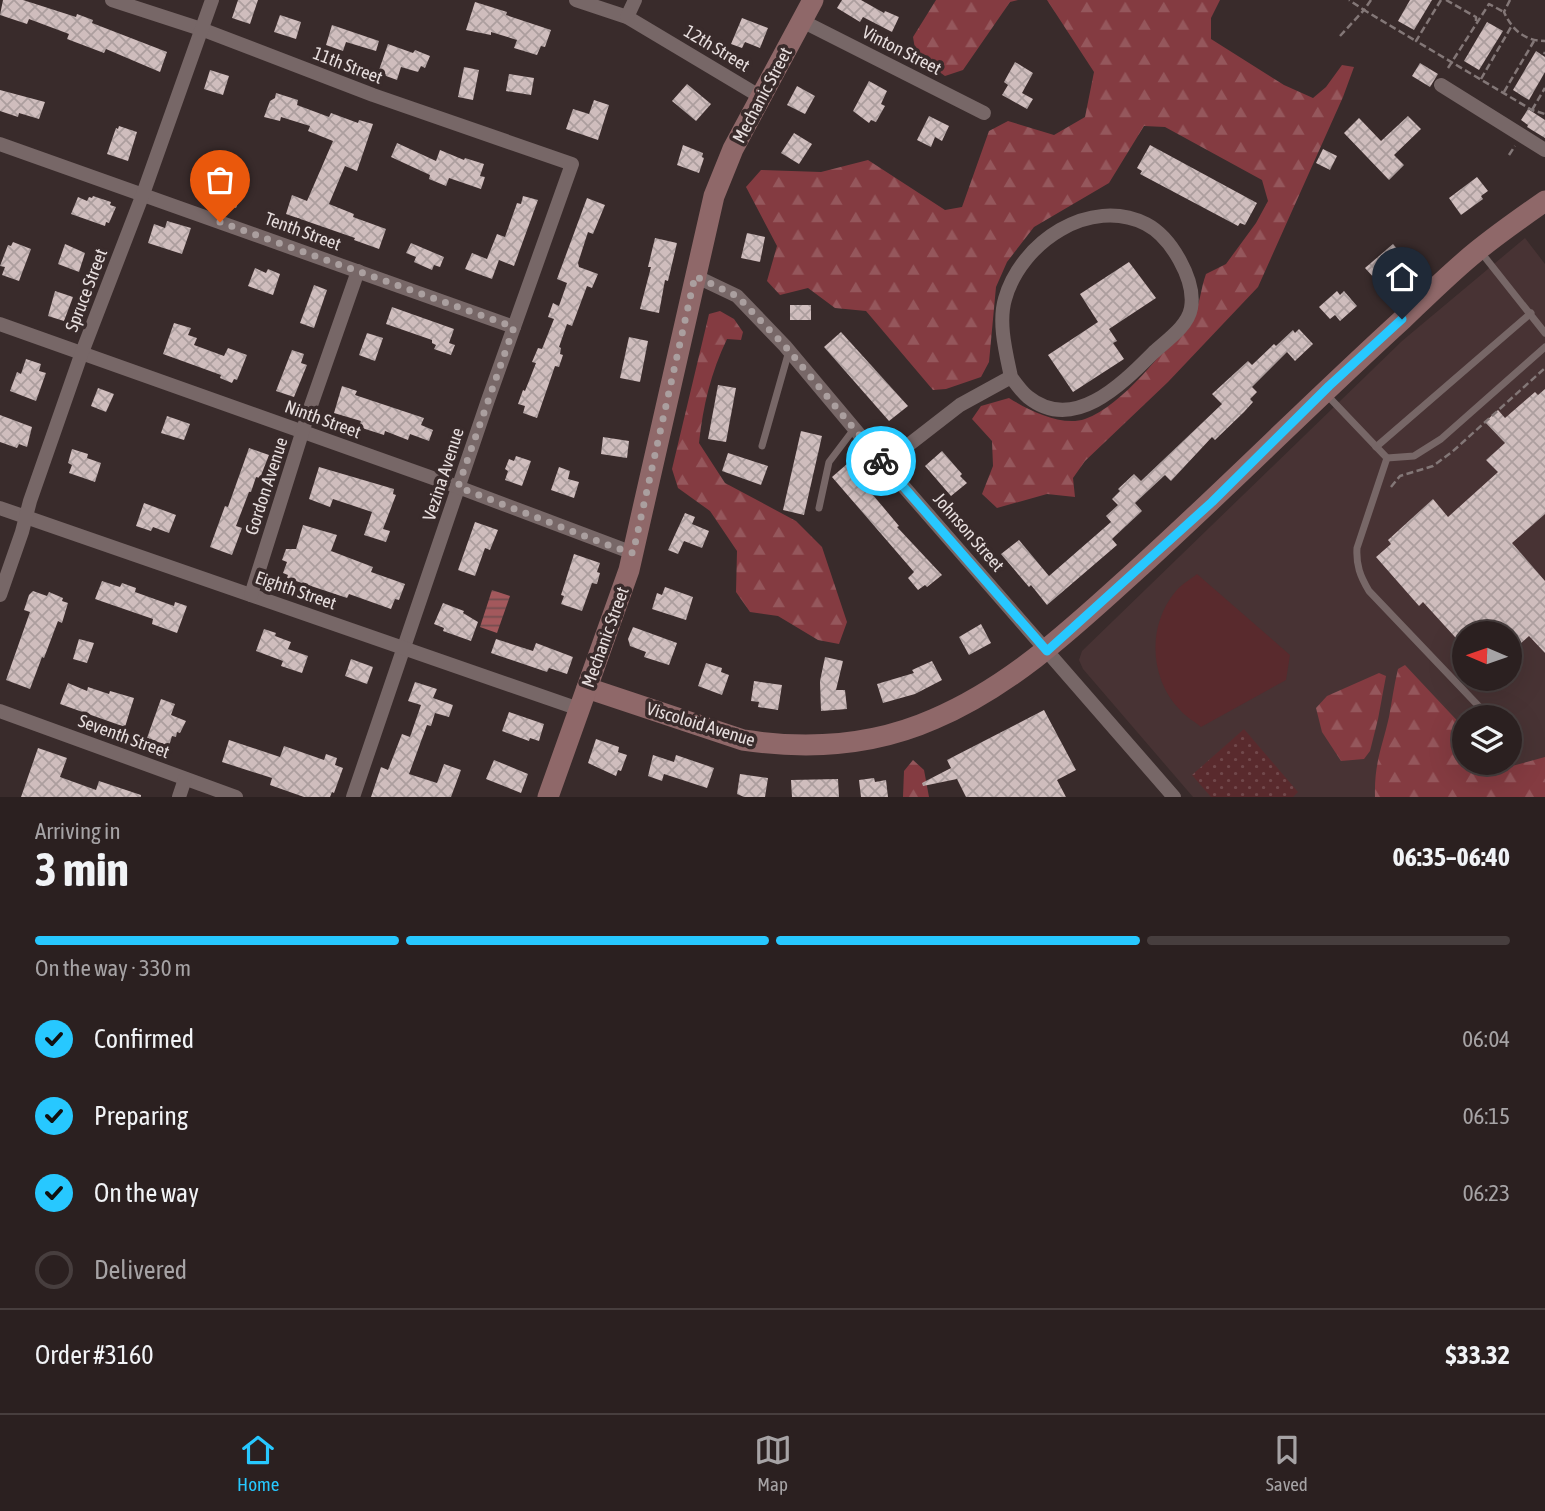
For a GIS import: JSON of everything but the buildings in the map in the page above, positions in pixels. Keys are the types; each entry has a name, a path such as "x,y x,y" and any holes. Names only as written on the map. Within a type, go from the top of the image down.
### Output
{"main road":[{"name":"Mechanic Street","path":"548,797 624,587 713,196 722,172 813,0"},
{"name":"Viscoloid Avenue","path":"587,688 743,740 768,744 838,745 886,737 935,719 972,700 1047,651 1212,502 1323,392 1479,250 1545,201"}],"street":[{"name":"11th Street","path":"112,0 201,29 373,95 572,164"},
{"name":"Spruce Street","path":"0,595 81,355 143,194 212,0"},
{"name":"12th Street","path":"576,0 626,17 761,97"},
{"path":"626,17 635,0"},
{"name":"Vinton Street","path":"802,21 984,113"},
{"path":"1441,85 1545,150"},
{"name":"Tenth Street","path":"0,144 514,327"},
{"name":"Vezina Avenue","path":"353,797 458,487 572,164"},
{"path":"1111,215 1133,218 1150,226 1172,248 1185,270 1192,294 1191,311 1185,323 1127,379 1101,399 1081,408 1057,409 1039,405 1026,396 1011,377 1003,321 1005,299 1014,278 1030,255 1051,236 1090,216 1111,215"},
{"name":"Gordon Avenue","path":"251,595 358,271"},
{"name":"Johnson Street","path":"695,276 737,296 789,351 1174,797"},
{"name":"Ninth Street","path":"0,324 458,487 633,553"},
{"path":"884,464 960,405 1011,377"},
{"name":"Eighth Street","path":"0,508 579,709"},
{"name":"Seventh Street","path":"0,710 236,797"},
{"path":"179,797 185,779"}],"lane":[{"path":"1479,250 1545,333"},
{"path":"1376,447 1531,313"},
{"path":"1323,392 1387,458 1414,456 1441,439 1545,347"},
{"path":"762,446 789,351"},
{"path":"819,508 829,462 854,429"},
{"path":"1387,458 1357,548 1356,562 1361,578 1370,591 1478,705"}],"path":[{"path":"1349,0 1532,110 1545,114"},
{"path":"1340,36 1371,0"},
{"path":"1416,41 1441,0"},
{"path":"1446,0 1476,17 1475,25"},
{"path":"1504,12 1510,0"},
{"path":"1448,68 1489,4 1504,12 1511,27 1534,41 1545,41"},
{"path":"1480,79 1511,27"},
{"path":"1503,93 1534,41"},
{"path":"1532,110 1545,88"},
{"path":"1391,487 1400,476 1433,466 1452,452 1545,368"}],"shaded area":[{"path":"1525,238 1545,264 1545,762 1502,797 1193,797 1083,669 1079,660 1082,651 1402,341"},
{"path":"1197,574 1290,655 1286,680 1201,727 1182,712 1170,697 1157,667 1156,651 1156,635 1167,605 1178,588"},
{"path":"492,590 510,596 497,633 480,627"},
{"path":"1244,729 1298,792 1293,797 1211,797 1192,775"}],"green space":[{"path":"936,0 1018,0 1010,2 963,70 945,76 916,55 913,37"},
{"path":"1047,0 1220,0 1211,18 1211,39 1284,85 1313,98 1326,87 1342,65 1354,67 1258,287 1168,382 1085,461 1073,478 1075,497 1047,494 997,508 982,494 993,466 992,441 972,419 981,406 1009,398 1046,416 1076,421 1100,412 1114,402 1142,375 1191,319 1199,303 1206,274 1226,264 1256,223 1268,201 1262,180 1165,127 1144,126 1109,183 1034,227 1007,262 996,287 989,362 981,377 946,389 933,390 866,311 835,308 808,288 780,295 767,281 777,246 746,187 761,170 821,172 868,160 945,210 962,207 989,131 1008,121 1054,135 1085,117 1094,72"},
{"path":"720,311 734,319 743,332 741,340 727,339 721,351 708,390 699,443 725,483 796,521 822,547 847,622 839,644 818,640 778,616 750,612 736,592 737,551 710,511 678,488 672,469 709,314"},
{"path":"1405,665 1452,715 1452,775 1522,775 1522,763 1545,757 1545,797 1375,797 1377,765 1398,669"},
{"path":"1379,673 1386,676 1370,751 1364,759 1341,761 1322,732 1316,708 1327,696"},
{"path":"913,760 924,770 929,797 903,797 904,771"}],"way so far":[{"path":"220,222 514,327 458,487 613,547 633,553 695,276 737,296 785,346 881,461"}],"route":[{"path":"881,461 1047,651 1212,502 1329,386 1402,319"}]}
